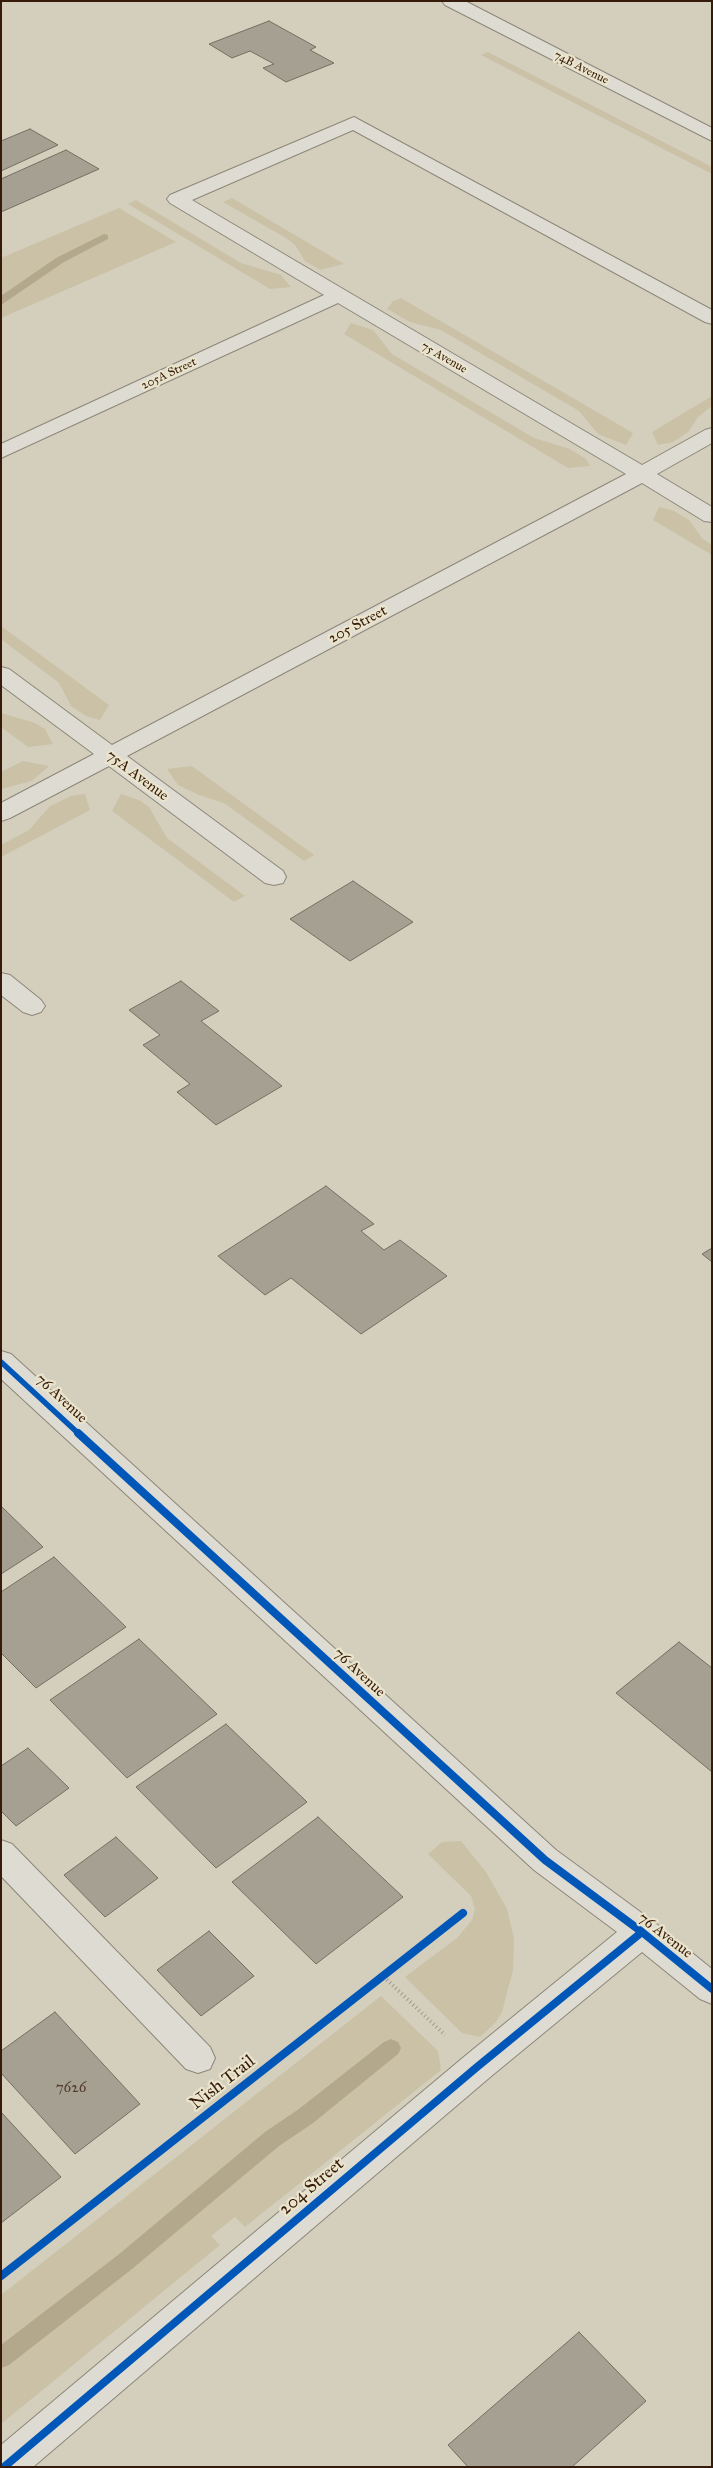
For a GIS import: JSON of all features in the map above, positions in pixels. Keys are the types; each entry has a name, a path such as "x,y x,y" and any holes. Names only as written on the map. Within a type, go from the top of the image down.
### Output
{"street":[{"name":"74B Avenue","path":"450,1 712,135"},
{"name":"75 Avenue","path":"712,318 354,123 177,199 712,516"},
{"name":"205A Street","path":"1,452 338,296"},
{"name":"205 Street","path":"1,812 643,475 712,434"},
{"name":"75A Avenue","path":"1,674 274,877"},
{"path":"1,981 32,1006"},
{"name":"76 Avenue","path":"1,1362 544,1860 642,1932 712,1989"},
{"path":"7,1869 198,2058"},
{"name":"204 Street","path":"4,2467 477,2067 642,1932"}],"path":[{"path":"376,1983 391,1971"},
{"path":"384,1977 477,2067"}],"shaded area":[{"path":"488,52 712,167 712,174 481,55"},
{"path":"232,198 344,264 320,270 305,261 295,245 286,238 223,202"},
{"path":"136,200 241,263 281,275 291,287 270,289 128,204"},
{"path":"119,208 176,242 1,318 1,258"},
{"path":"401,298 633,433 626,445 598,434 579,411 441,330 410,322 387,309 393,301"},
{"path":"351,323 373,330 392,354 534,438 570,449 586,459 590,466 568,468 344,334"},
{"path":"712,396 712,406 698,417 688,432 673,442 658,445 652,432"},
{"path":"659,507 674,511 689,520 702,538 712,545 712,555 653,520"},
{"path":"1,626 109,705 100,720 86,716 71,706 59,683 1,639"},
{"path":"1,713 35,723 45,729 53,744 28,747 1,727"},
{"path":"23,761 49,766 32,781 1,789 1,772"},
{"path":"192,766 314,855 304,861 224,803 199,795 178,785 167,769"},
{"path":"85,794 90,810 1,857 1,845 29,830 50,806 71,796"},
{"path":"121,794 139,800 149,807 167,838 245,896 234,902 112,811"},
{"path":"461,1841 486,1872 507,1909 514,1939 513,1970 502,2012 495,2023 480,2037 462,2033 405,1977 457,1938 472,1920 475,1909 471,1896 428,1854 442,1842"},
{"path":"381,1996 438,2051 441,2070 245,2227 235,2217 211,2236 220,2245 1,2424 1,2295"}],"building":[{"path":"269,21 316,47 310,50 334,63 286,82 263,68 274,64 250,51 232,58 209,44"},
{"path":"30,129 58,145 1,171 1,141"},
{"path":"66,150 99,169 1,212 1,179"},
{"path":"353,881 413,922 350,961 290,919"},
{"path":"181,981 219,1011 201,1021 282,1086 216,1125 177,1092 190,1084 143,1045 160,1035 129,1010"},
{"path":"326,1186 374,1224 361,1231 384,1250 400,1240 447,1276 361,1334 291,1278 265,1295 218,1256"},
{"path":"712,1248 712,1262 702,1254"},
{"path":"1,1506 43,1547 1,1574"},
{"path":"54,1557 126,1627 36,1688 1,1653 1,1592"},
{"path":"139,1639 217,1714 127,1778 50,1700"},
{"path":"679,1642 712,1668 712,1772 616,1693"},
{"path":"226,1724 307,1802 216,1868 136,1787"},
{"path":"28,1748 69,1788 16,1826 1,1811 1,1766"},
{"path":"318,1817 403,1897 316,1964 232,1882"},
{"path":"116,1837 158,1878 105,1917 64,1875"},
{"path":"209,1931 254,1976 201,2016 157,1970"},
{"path":"55,2012 140,2104 75,2154 1,2073 1,2051"},
{"path":"1,2112 61,2177 1,2223"},
{"path":"579,2332 646,2401 572,2467 468,2467 448,2445"}],"waterway":[{"path":"1,302 60,260 104,237"},
{"path":"1,2358 125,2262 272,2139 306,2116 391,2048"}],"cycle path":[{"path":"1,1362 545,1860 642,1932 712,1989"},
{"name":"Nish Trail","path":"1,2276 463,1913"},
{"path":"4,2467 477,2067 642,1932"}]}
